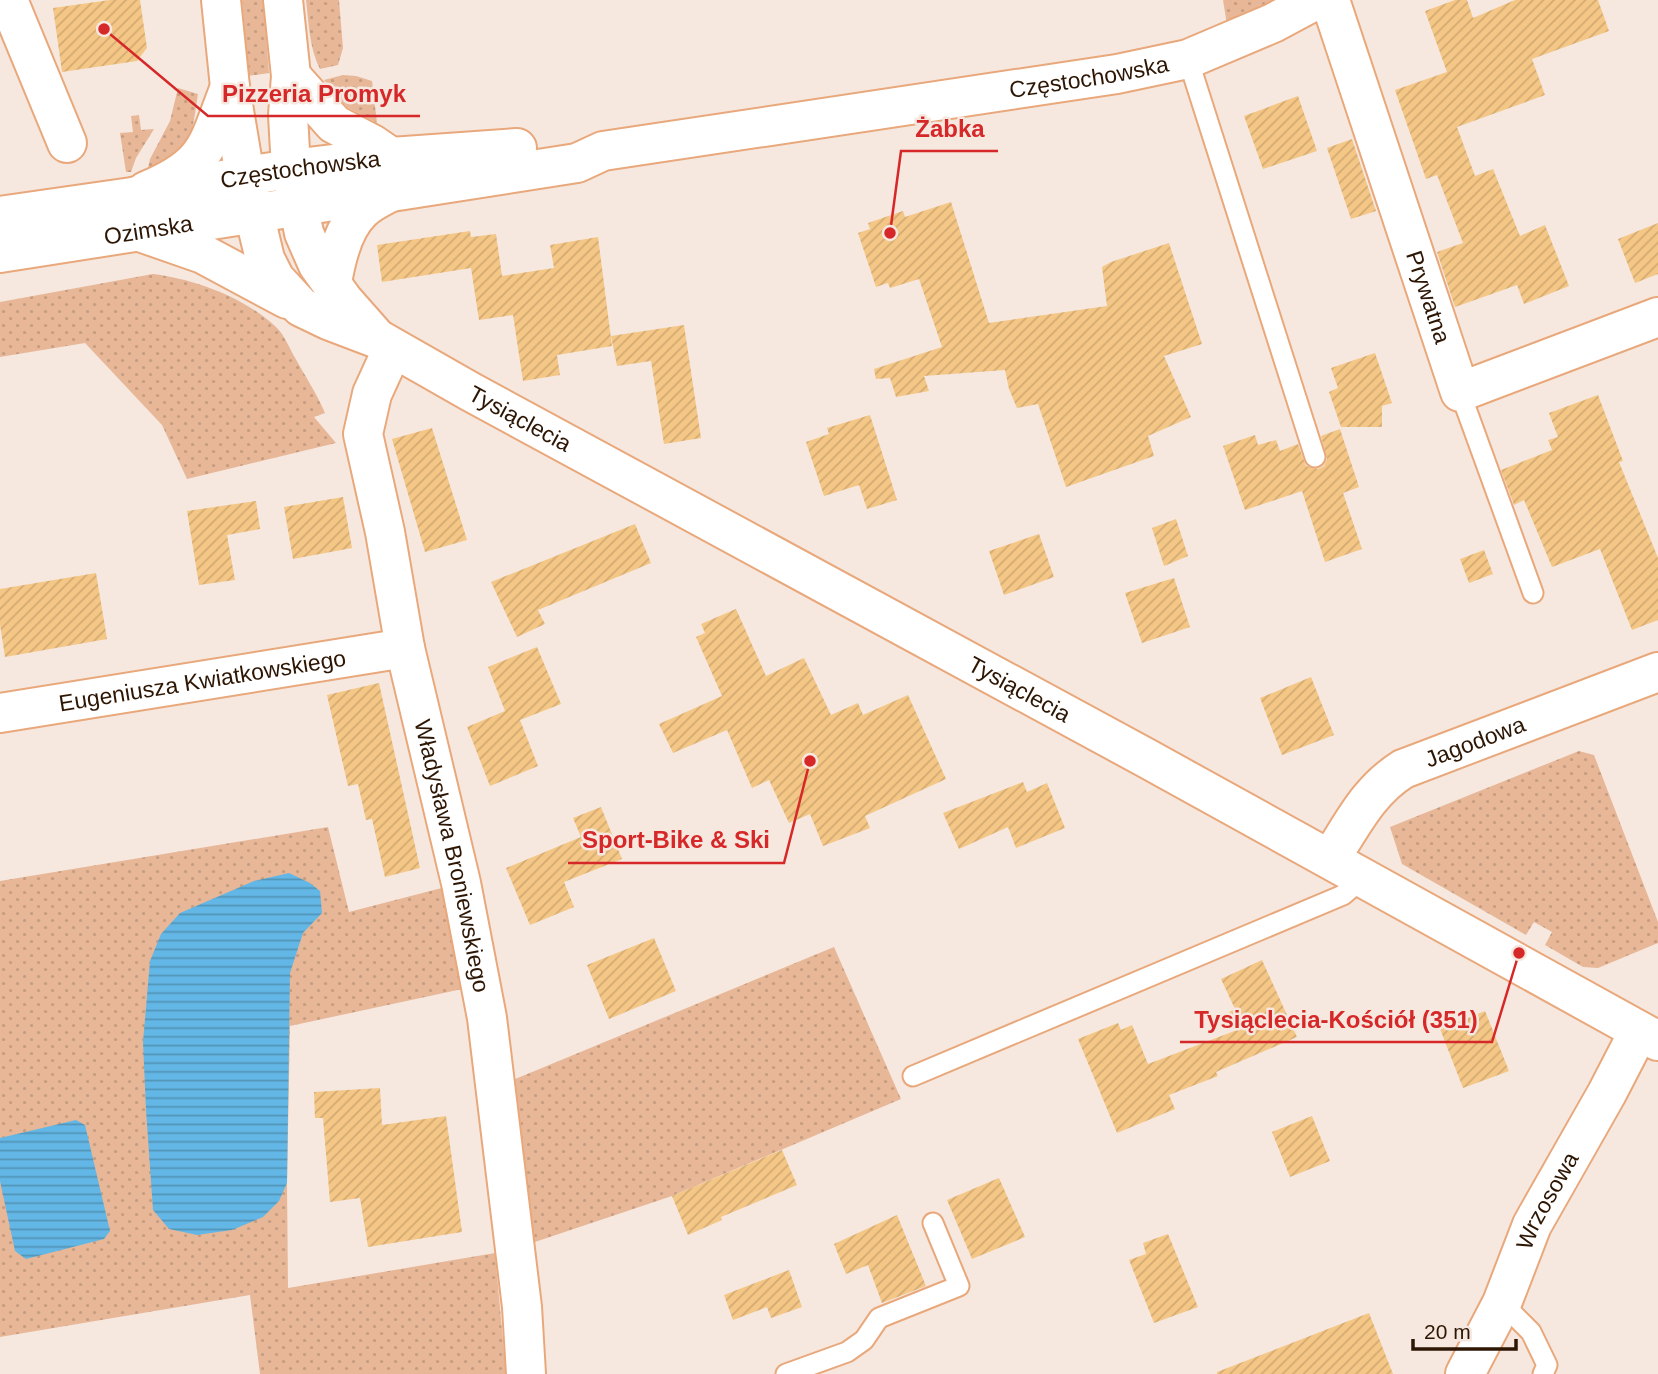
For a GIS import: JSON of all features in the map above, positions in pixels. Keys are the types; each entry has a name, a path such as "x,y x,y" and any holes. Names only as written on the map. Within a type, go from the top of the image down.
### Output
{"street":[{"path":"8,0 67,143"},
{"name":"Tysiąclecia","path":"221,0 230,86 245,176 265,258 275,279 301,307 386,344 1364,877 1648,1036"},
{"name":"Tysiąclecia","path":"283,0 291,76 288,114 295,187 304,233 318,265 344,301 386,344"},
{"name":"Częstochowska","path":"0,216 134,214 245,176 295,187 392,174 577,163 603,151 1038,87 1188,59 1273,23 1316,0"},
{"name":"Prywatna","path":"1330,0 1460,392"},
{"path":"291,76 334,124 372,144 392,174 354,221 336,260 332,282"},
{"path":"230,86 205,152 134,214 301,307"},
{"name":"Ozimska","path":"0,253 134,214 255,215 295,187"},
{"path":"1460,392 1658,317"},
{"name":"Władysława Broniewskiego","path":"386,344 363,434 385,532 405,648 461,883 488,1018 522,1307 526,1374"},
{"name":"Eugeniusza Kwiatkowskiego","path":"0,713 405,648"},
{"name":"Jagodowa","path":"1330,859 1370,796 1384,781 1403,769 1658,672"},
{"name":"Wrzosowa","path":"1465,1374 1502,1303 1532,1225 1607,1093 1648,1036"}],"lane":[{"path":"1188,59 1315,457"},
{"path":"1460,392 1533,593"},
{"path":"914,1076 1343,895 1364,877"},
{"path":"786,1374 847,1352 864,1340 879,1318 959,1286 933,1223"},
{"path":"1502,1303 1531,1332 1547,1365 1542,1374"}],"shaded area":[{"path":"242,0 263,0 269,73 248,76"},
{"path":"306,0 339,0 343,48 338,65 320,69 316,61"},
{"path":"1223,0 1316,0 1230,43"},
{"path":"343,75 372,81 377,123 347,107 324,80"},
{"path":"178,88 198,94 190,136 181,152 147,172 150,159 170,121"},
{"path":"139,115 141,130 154,129 136,158 131,172 126,172 120,133 133,132 131,116"},
{"path":"153,274 203,285 235,299 277,328 325,413 314,417 336,443 187,479 162,425 85,343 0,357 0,302"},
{"path":"1579,751 1594,755 1658,922 1658,943 1598,968 1583,967 1545,945 1552,932 1534,922 1526,935 1402,864 1390,827"},
{"path":"328,827 349,912 461,883 467,988 290,1026 288,1288 495,1253 506,1374 260,1374 250,1295 0,1337 0,881"},
{"path":"834,947 901,1099 672,1196 514,1249 496,1087"}],"water":[{"path":"289,873 320,891 322,913 303,933 290,973 287,1183 279,1201 263,1217 232,1230 197,1235 169,1229 153,1210 143,1042 150,961 161,934 180,913 254,881"},
{"path":"76,1120 85,1125 110,1231 104,1239 26,1259 15,1251 0,1181 0,1138"}],"building":[{"path":"110,0 140,0 147,48 137,61 62,72 53,8"},
{"path":"1455,0 1467,0 1473,18 1515,0 1598,0 1609,31 1532,59 1545,95 1457,127 1475,176 1493,169 1520,236 1545,225 1569,286 1524,304 1517,285 1455,307 1437,252 1463,243 1437,175 1426,179 1395,90 1447,72 1425,11"},
{"path":"1298,96 1317,151 1263,169 1244,116"},
{"path":"1352,139 1376,211 1351,219 1327,148"},
{"path":"951,202 989,323 1107,306 1102,267 1169,243 1202,344 1164,356 1191,417 1148,436 1154,456 1066,487 1038,404 1017,408 1005,370 924,376 929,391 896,397 890,378 876,379 874,369 942,347 919,279 890,288 888,283 876,287 858,233 870,229 868,223 903,211 905,217"},
{"path":"1658,223 1658,274 1635,283 1618,239"},
{"path":"470,231 471,237 496,234 502,276 554,268 550,245 598,237 612,346 557,355 560,375 523,381 513,315 479,320 471,268 382,282 377,245"},
{"path":"684,325 701,438 664,444 651,361 617,366 611,336"},
{"path":"1375,353 1392,403 1382,406 1382,427 1341,427 1329,392 1338,388 1331,368"},
{"path":"1598,395 1623,461 1619,462 1658,558 1658,620 1632,630 1600,549 1552,567 1524,500 1514,505 1501,470 1552,450 1548,440 1558,437 1549,413"},
{"path":"870,415 897,500 867,509 859,485 824,496 806,442 829,434 827,428"},
{"path":"432,428 467,540 425,552 392,439"},
{"path":"1340,429 1359,487 1343,493 1362,549 1325,562 1302,491 1245,510 1223,446 1255,435 1258,445 1276,440 1280,451 1298,444 1306,466 1318,469 1324,466 1327,459 1321,436"},
{"path":"343,497 352,548 293,559 284,507"},
{"path":"256,501 260,529 227,535 235,580 199,585 187,511"},
{"path":"1176,519 1188,556 1164,566 1152,528"},
{"path":"635,524 651,563 538,610 545,624 517,637 491,582"},
{"path":"1039,534 1054,577 1004,595 989,551"},
{"path":"1484,550 1493,574 1469,583 1460,559"},
{"path":"96,573 107,639 5,657 0,625 0,589"},
{"path":"1174,578 1190,627 1142,643 1125,593"},
{"path":"736,609 766,676 804,658 831,715 858,703 863,715 908,695 946,779 865,816 870,828 823,846 810,814 789,823 769,780 752,788 727,730 673,753 659,724 722,696 696,637 705,633 701,624"},
{"path":"537,647 561,704 520,720 538,766 490,786 467,727 505,711 488,667"},
{"path":"1311,677 1334,735 1282,755 1260,698"},
{"path":"379,683 420,868 385,877 372,819 366,820 358,784 348,786 327,695"},
{"path":"1023,782 1027,792 1047,783 1065,828 1016,848 1008,827 959,849 943,813"},
{"path":"601,807 622,859 564,882 574,907 530,925 506,868 581,837 573,818"},
{"path":"654,938 676,991 609,1019 587,965"},
{"path":"1262,960 1297,1037 1216,1072 1218,1076 1169,1095 1175,1109 1117,1133 1078,1039 1118,1023 1121,1030 1132,1025 1148,1064 1237,1030 1229,1012 1235,1009 1221,979"},
{"path":"1485,1011 1509,1071 1463,1088 1440,1029"},
{"path":"380,1088 382,1125 446,1116 462,1232 368,1247 360,1198 330,1202 323,1118 315,1118 314,1092"},
{"path":"1312,1116 1330,1161 1290,1177 1272,1132"},
{"path":"782,1150 797,1185 721,1217 722,1220 688,1235 672,1196"},
{"path":"999,1178 1025,1237 972,1259 947,1200"},
{"path":"897,1215 926,1286 882,1303 868,1265 846,1274 834,1244"},
{"path":"1168,1234 1198,1307 1154,1323 1129,1260 1146,1254 1143,1243"},
{"path":"789,1270 802,1307 771,1318 767,1307 733,1320 724,1295"},
{"path":"1369,1313 1393,1374 1217,1374 1217,1372"}],"place":[{"name":"Pizzeria Promyk","path":"104,29"},
{"name":"Żabka","path":"890,233"},
{"name":"Sport-Bike & Ski","path":"810,761"},
{"name":"Tysiąclecia-Kościół (351)","path":"1519,953"}]}
